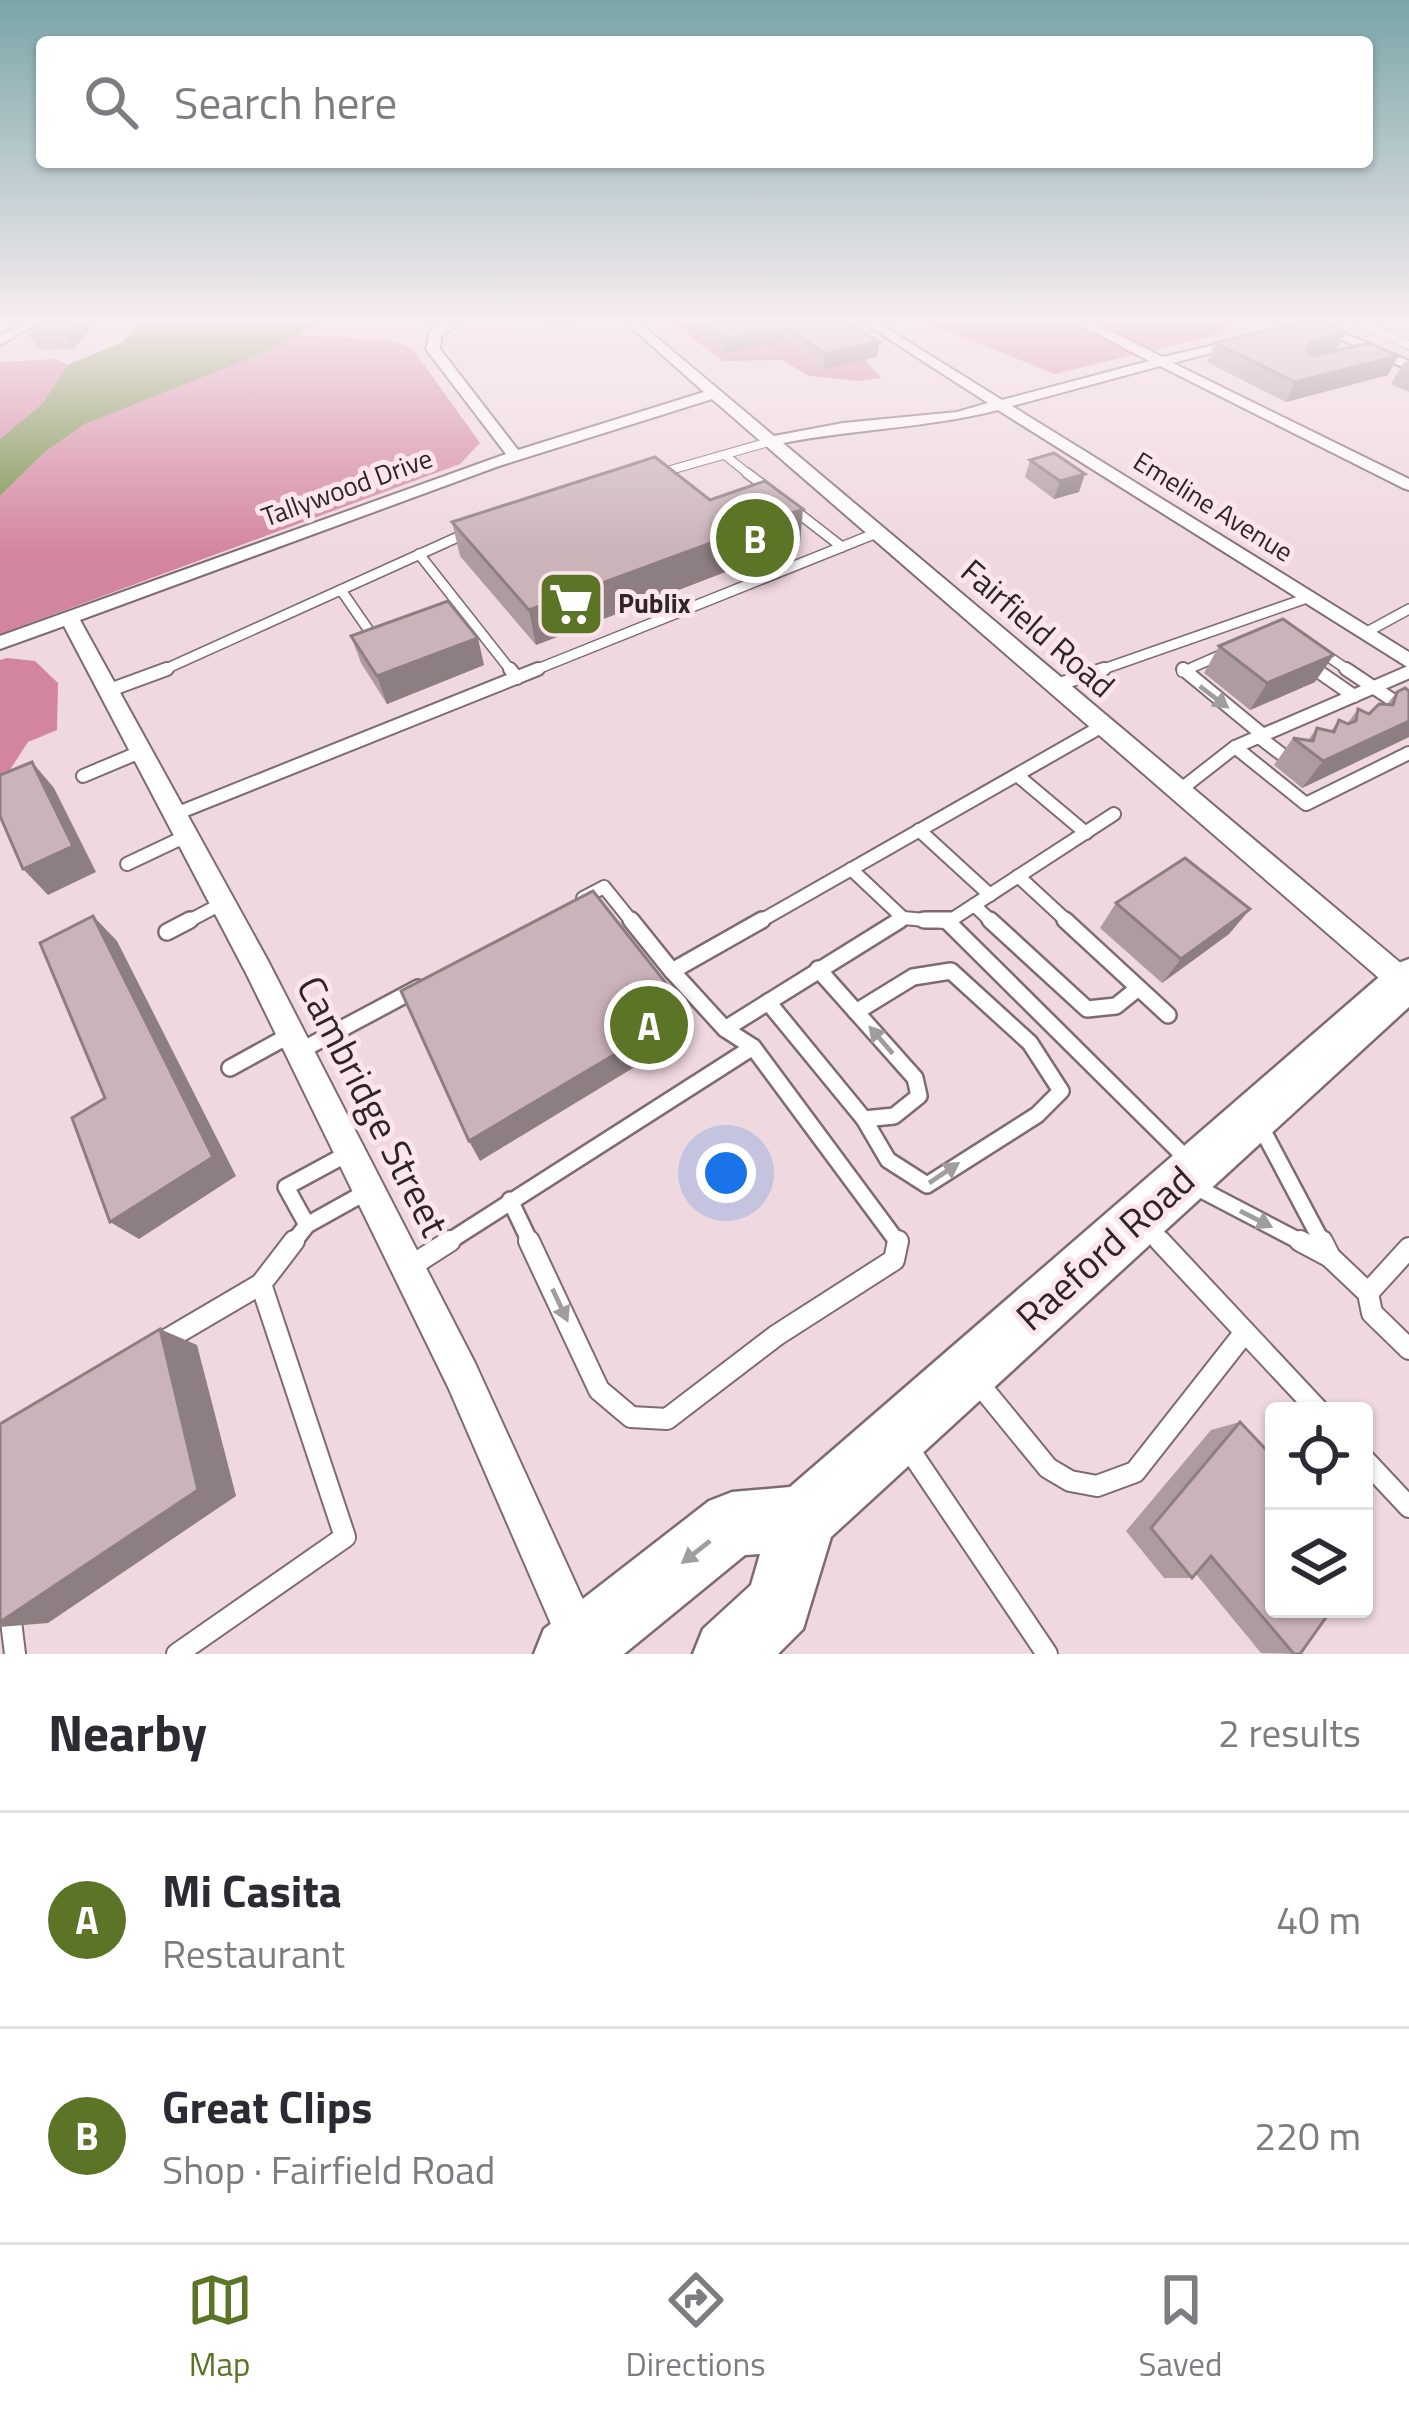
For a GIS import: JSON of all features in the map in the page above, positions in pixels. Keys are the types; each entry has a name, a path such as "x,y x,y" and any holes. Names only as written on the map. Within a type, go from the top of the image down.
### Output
{"main road":[{"name":"Raeford Road","path":"803,1518 1408,983"},
{"path":"575,1648 732,1523 803,1518 779,1605 728,1654"}],"street":[{"path":"471,398 515,456"},
{"name":"Tallywood Drive","path":"0,643 515,456 699,398"},
{"name":"Fairfield Road","path":"721,398 1408,983"},
{"name":"Emeline Avenue","path":"990,398 1409,661"},
{"path":"772,441 843,427 958,416 1021,398"},
{"path":"1235,398 1409,485"},
{"name":"Cambridge Street","path":"69,617 462,1376 575,1648"}],"lane":[{"path":"640,478 772,441"},
{"path":"726,456 842,548"},
{"path":"107,691 179,664 472,531"},
{"path":"128,864 178,826 517,678 879,532"},
{"path":"418,554 517,678"},
{"path":"341,590 372,635 394,628"},
{"path":"1057,685 1307,598"},
{"path":"437,612 458,604"},
{"path":"1365,634 1409,609"},
{"path":"1264,614 1282,626"},
{"path":"1300,638 1409,711"},
{"path":"1246,644 1180,670 1288,759"},
{"path":"1302,660 1354,696"},
{"path":"1180,790 1234,747 1409,672"},
{"path":"1337,703 1352,713"},
{"path":"1319,711 1334,721"},
{"path":"1299,719 1314,730"},
{"path":"672,970 1104,725"},
{"path":"1279,728 1294,739"},
{"path":"1234,747 1306,803 1409,753 1396,743"},
{"path":"83,776 140,752"},
{"path":"1377,752 1391,762"},
{"path":"1358,762 1371,771"},
{"path":"1337,771 1352,781"},
{"path":"1017,775 1086,832"},
{"path":"1317,781 1331,792"},
{"path":"725,1029 903,918 948,922 1114,814"},
{"path":"920,830 990,895"},
{"path":"851,868 903,918"},
{"path":"1018,876 1168,1015"},
{"path":"510,1200 599,1390 631,1417 667,1419 736,1361 821,1302 894,1261 899,1243 753,1047 725,1029 604,887 569,906"},
{"path":"167,932 221,904"},
{"path":"974,905 1088,1009 1116,1006 1137,989"},
{"path":"948,922 1172,1189 1245,1332 1311,1402"},
{"path":"818,969 915,1078 919,1096 907,1111 882,1120 864,1119"},
{"path":"768,1002 864,1119 881,1156 903,1177 927,1185 996,1137 1023,1127 1049,1107 1060,1091 1056,1076 1040,1057 951,971 934,969 915,975 856,1012"},
{"path":"230,1068 431,981"},
{"path":"407,1269 753,1047"},
{"path":"1256,1115 1330,1257 1368,1293 1372,1313 1409,1349"},
{"path":"307,1225 286,1186 346,1154"},
{"path":"1172,1189 1330,1257"},
{"path":"142,1354 261,1284 307,1225 368,1192"},
{"path":"1368,1293 1409,1248"},
{"path":"177,1654 345,1537 261,1284"},
{"path":"968,1370 1048,1468 1070,1481 1097,1486 1135,1472 1245,1332"},
{"path":"898,1432 1047,1654"},
{"path":"1373,1469 1409,1507"},
{"path":"7,1582 15,1653"}],"shaded area":[{"path":"0,398 46,398 42,404 0,439"},
{"path":"46,398 150,398 85,424 45,452 0,496 0,439"},
{"path":"146,398 448,398 480,443 460,464 0,634 0,496 45,452 85,424"},
{"path":"0,660 35,661 58,683 57,730 28,742 0,785"}],"building":[{"path":"1054,453 1085,474 1060,481 1030,460"},
{"path":"655,457 710,500 765,481 803,509 529,610 452,522"},
{"path":"448,601 478,638 377,676 351,636"},
{"path":"1283,619 1334,655 1267,683 1219,646"},
{"path":"1409,691 1409,721 1323,761 1293,738 1313,741 1317,728 1334,732 1339,720 1356,721 1358,709 1369,714 1379,704 1393,705 1397,692"},
{"path":"32,762 73,846 23,869 0,816 0,775"},
{"path":"1185,858 1250,909 1181,959 1116,903"},
{"path":"593,891 688,1011 469,1141 401,991"},
{"path":"93,916 213,1157 110,1222 72,1118 105,1098 40,943"},
{"path":"160,1329 198,1490 0,1622 0,1424"},
{"path":"1240,1422 1265,1448 1265,1618 1326,1618 1300,1654 1294,1654 1211,1556 1192,1578 1151,1528"}],"place":[{"name":"Great Clips","path":"755,538"},
{"name":"Publix","path":"571,604"},
{"name":"Mi Casita","path":"649,1025"}]}
